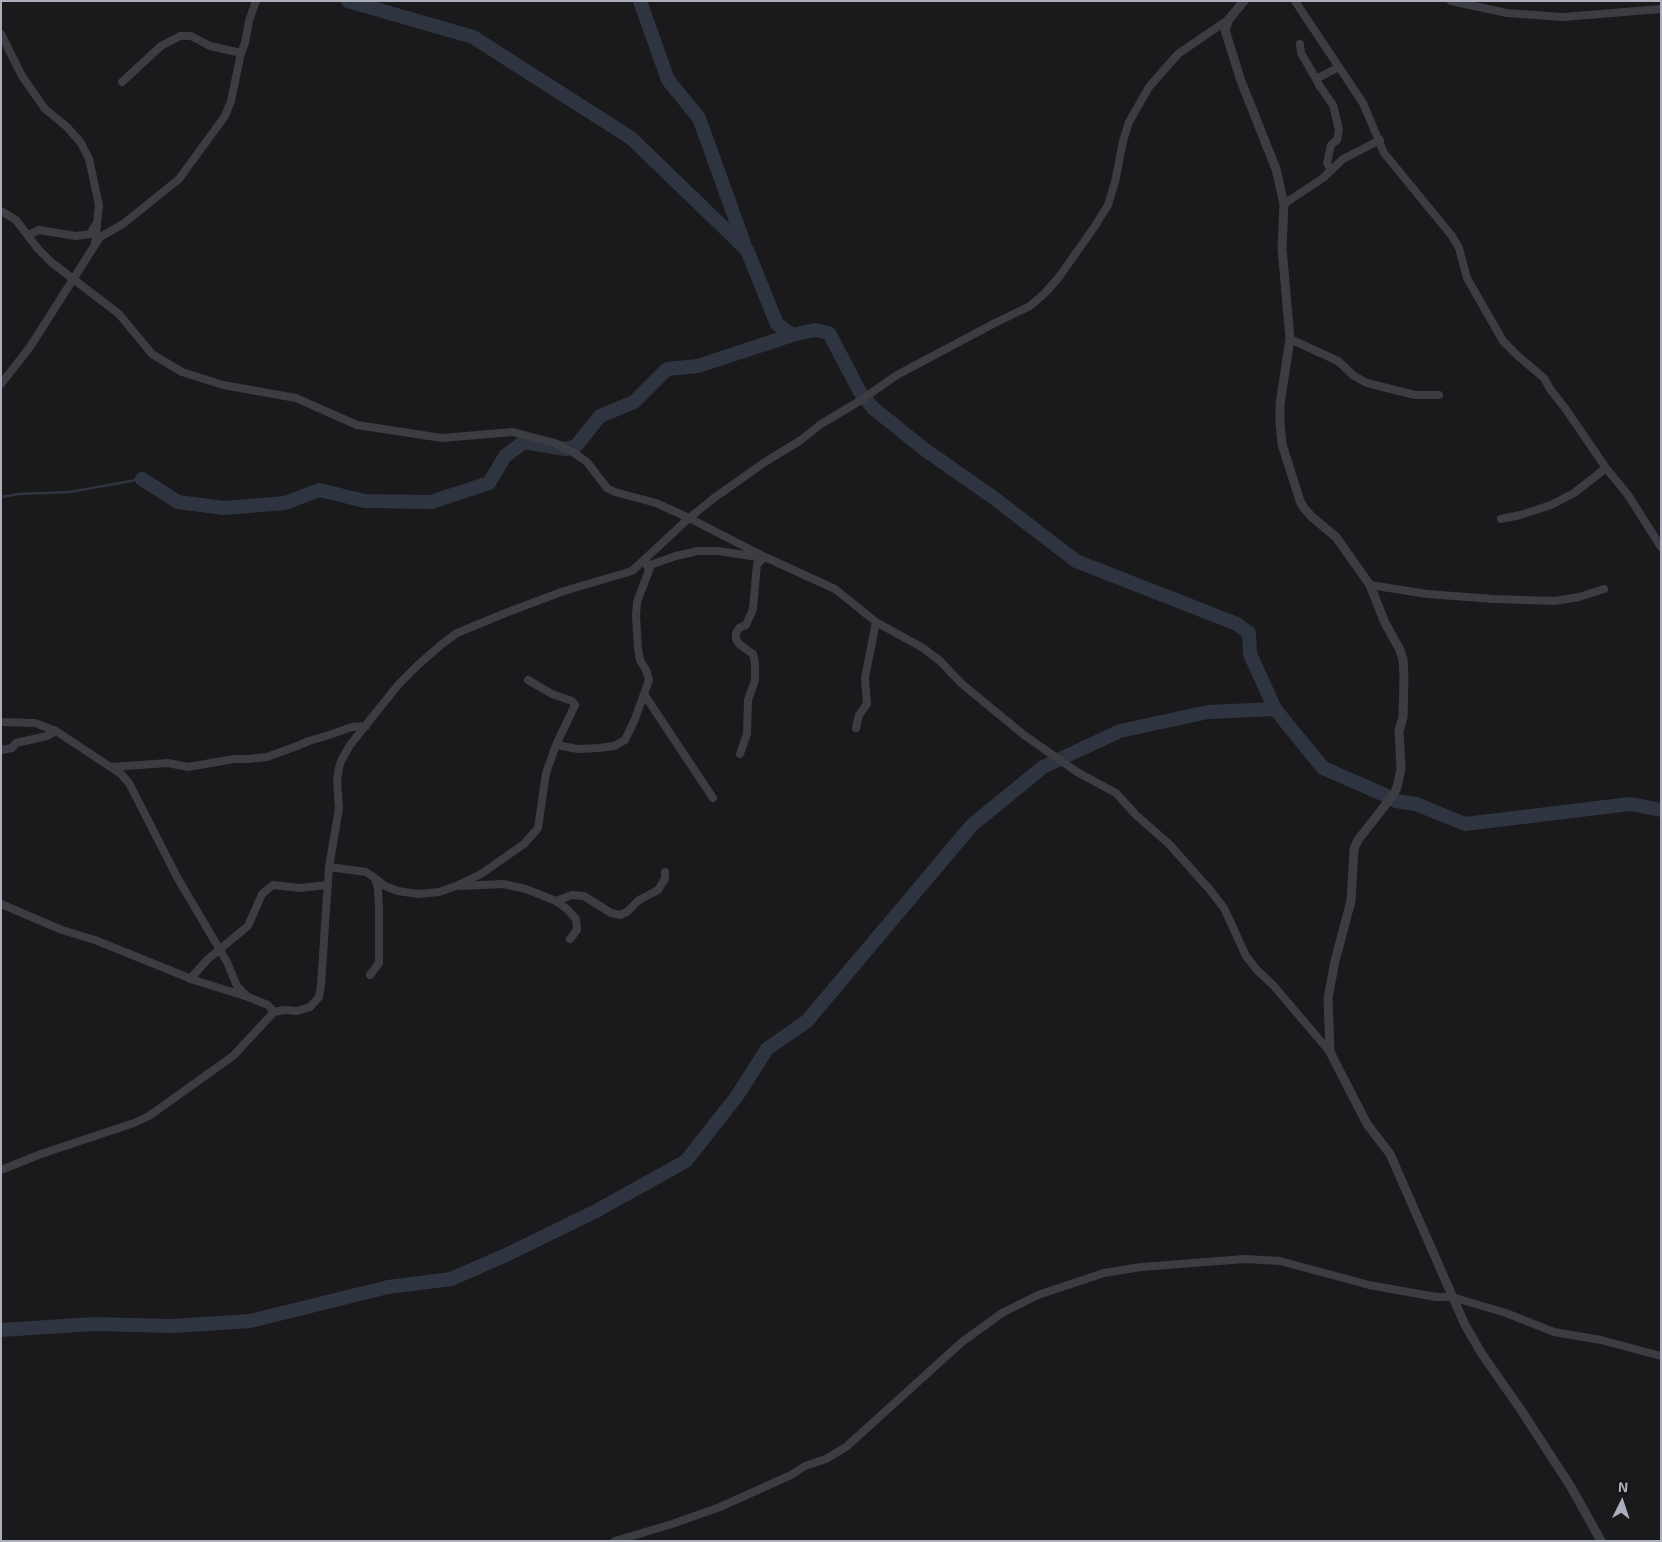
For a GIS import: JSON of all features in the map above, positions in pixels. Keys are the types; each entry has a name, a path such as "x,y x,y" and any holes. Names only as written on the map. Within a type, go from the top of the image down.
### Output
{"street":[{"path":"1,384 30,347 100,237 123,224 179,179 188,170 225,116 231,101 241,52 256,1"},
{"path":"632,571 689,518 714,498 765,462 801,440 821,424 858,402 896,375 1030,306 1045,293 1095,226 1108,204 1129,122 1149,87 1178,54 1229,19 1244,1"},
{"path":"1295,1 1363,103 1384,153 1452,236 1459,248 1467,278 1503,341 1544,378 1606,468 1628,495 1661,547"},
{"path":"1451,1 1506,13 1564,17 1661,9"},
{"path":"1229,19 1225,30 1233,58 1276,169 1284,204 1282,248 1290,339 1280,404 1281,430 1287,461 1304,508 1336,537 1370,585 1403,659 1405,695 1403,717 1399,731 1401,769 1394,794 1358,840 1354,849 1351,901 1335,961 1328,998 1330,1052"},
{"path":"1,34 22,76 45,109 67,127 81,143 89,159 99,205 94,245"},
{"path":"122,82 161,46 180,36 191,36 210,46 241,52"},
{"path":"1300,44 1301,53 1318,85 1334,105 1339,130 1337,140 1331,144 1327,163 1331,170"},
{"path":"1316,79 1339,67"},
{"path":"1284,204 1323,178 1343,159 1380,140"},
{"path":"1,210 16,220 38,249 51,262 118,314 152,354 182,372 223,385 296,398 344,421 377,429 442,438 513,432 555,443 587,462 607,488 614,492 646,499 835,589 876,622 923,648 940,660 962,684 1024,735 1077,772 1116,793 1136,815 1169,844 1210,890 1224,908 1246,956 1330,1052 1368,1124 1390,1154 1452,1297 1478,1347 1571,1487 1600,1541"},
{"path":"28,235 39,230 76,236 90,234 97,222"},
{"path":"1290,339 1338,361 1354,376 1367,383 1415,395 1439,395"},
{"path":"1501,519 1551,505 1574,493 1606,468"},
{"path":"1,1170 149,1116 233,1056 274,1012 284,1010 296,1011 310,1007 318,997 321,984 327,885 339,808 337,780 342,761 350,746 398,685 442,644 457,633 508,612 564,591 676,556 698,551 718,551 765,557"},
{"path":"740,754 747,734 748,700 755,680 755,663 753,654 738,644 736,633 739,628 746,625 753,609 757,564 765,557"},
{"path":"556,745 578,749 599,748 614,746 625,740 649,680 640,660 636,616 638,602 651,564"},
{"path":"1370,585 1427,594 1555,601 1579,597 1604,589"},
{"path":"856,728 859,715 867,704 865,678 876,622"},
{"path":"329,867 366,872 385,886 398,891 418,894 439,892 481,874 524,844 538,828 546,773 556,745 575,705 572,701 552,694 528,680"},
{"path":"644,694 714,798"},
{"path":"1,722 35,723 56,731 121,774 129,783 176,877 227,962 237,986 248,997"},
{"path":"111,767 168,763 188,767 234,759 267,757 309,740 352,727 366,726"},
{"path":"1,750 12,748 16,743 47,736 56,731"},
{"path":"556,901 572,895 584,896 610,913 620,915 627,912 639,900 658,890 665,879 664,872"},
{"path":"370,975 379,963 379,909 376,878"},
{"path":"456,886 503,884 526,889 556,901 567,908 576,919 577,930 570,939"},
{"path":"190,979 219,948 248,926 262,894 273,885 300,888 327,885"},
{"path":"1,904 62,930 95,940 190,979 248,997 268,1006 274,1012"},
{"path":"615,1541 679,1522 711,1510 790,1475 805,1466 826,1459 846,1447 962,1342 1002,1313 1038,1295 1097,1275 1140,1267 1264,1259 1298,1265 1369,1285 1436,1297 1452,1297 1506,1313 1554,1332 1601,1340 1661,1356"}],"waterway":[{"path":"348,1 473,37 631,138 747,250 777,324 792,335 815,330 829,333 860,392 873,408 924,449 994,498 1076,561 1237,624 1249,633 1250,654 1275,709 1323,768 1385,795"},
{"path":"640,1 668,80 699,118 745,246"},
{"path":"142,479 178,502 224,508 285,503 319,490 365,501 431,502 489,483 505,456 524,442 566,449 576,446 600,416 634,402 667,369 698,366 792,335"},
{"path":"1,497 18,494 70,492 142,479"},
{"path":"1,1330 94,1324 173,1326 250,1321 388,1287 451,1279 506,1255 596,1211 686,1161 737,1096 767,1049 807,1021 972,825 1043,767 1120,731 1208,712 1275,709"},
{"path":"1396,801 1416,804 1465,824 1630,804 1661,810"}]}
